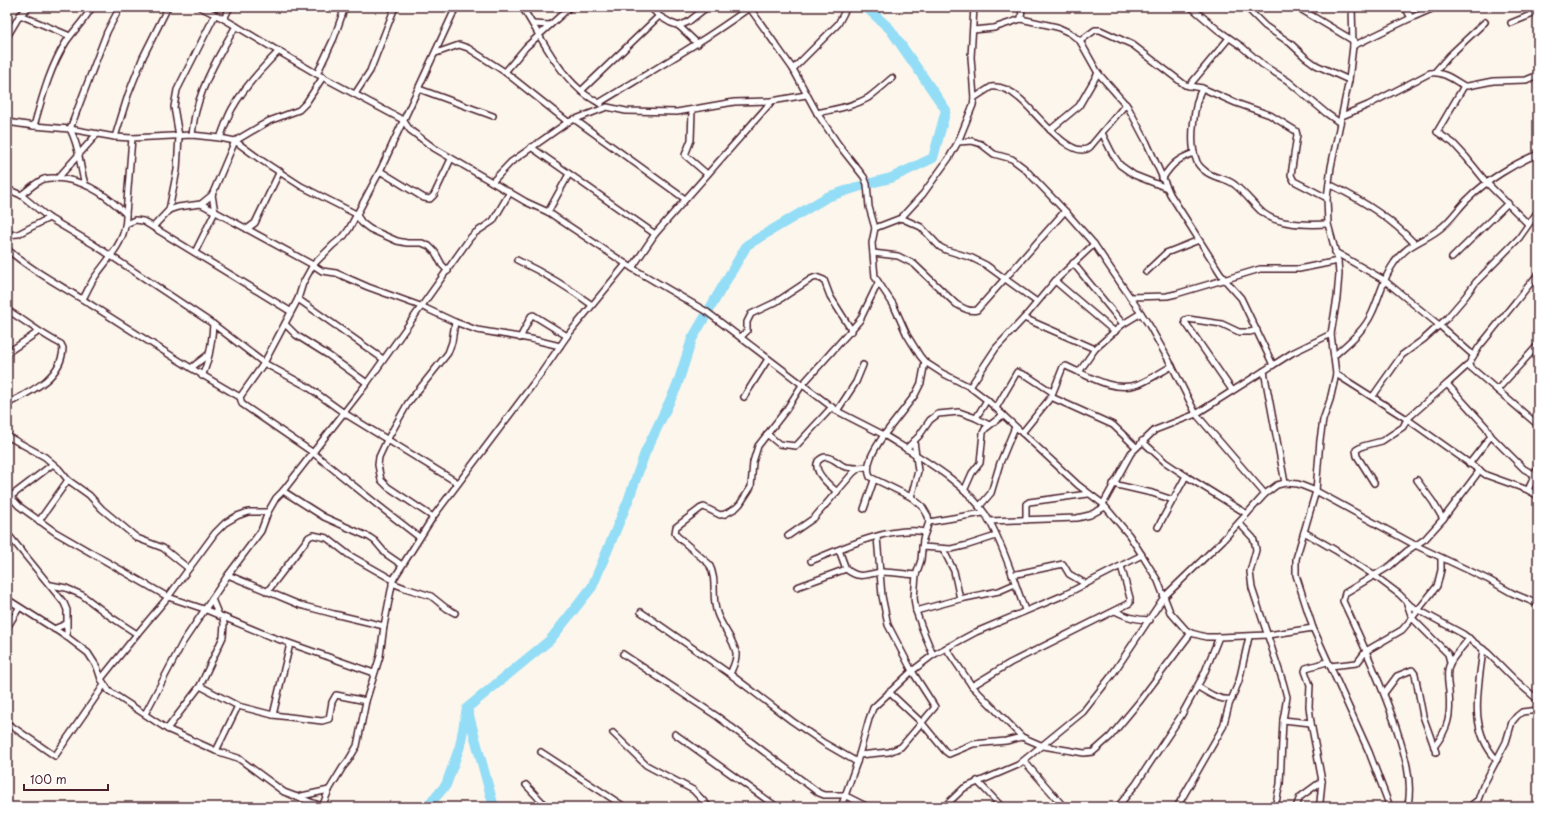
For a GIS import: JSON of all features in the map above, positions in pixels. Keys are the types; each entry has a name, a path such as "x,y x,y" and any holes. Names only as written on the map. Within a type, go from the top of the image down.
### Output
{"street":[{"path":"7,37 20,15 29,7"},
{"path":"34,126 44,90 57,59 70,36 92,7"},
{"path":"85,184 81,170 77,142 70,129 107,32 120,7"},
{"path":"114,137 143,57 168,7"},
{"path":"200,7 224,19 317,74 403,120 410,130 451,159 526,202 548,212 632,268 707,312 837,411 884,435 939,469 964,491 979,507 989,521 1025,610"},
{"path":"224,19 230,7"},
{"path":"317,74 334,38 344,9 337,7"},
{"path":"355,94 370,71 395,7"},
{"path":"240,397 264,363 285,324 290,311 298,299 307,274 313,265 344,236 349,229 380,171 456,7"},
{"path":"522,7 556,61 581,91 607,107 626,111 677,112 734,102 772,101 806,95"},
{"path":"505,72 520,54 570,7"},
{"path":"650,7 659,16 679,26 698,44"},
{"path":"679,26 688,22 707,7"},
{"path":"793,69 838,24 847,7"},
{"path":"875,228 900,218 923,194 949,158 958,142 973,105 974,98 971,65 974,7"},
{"path":"1021,19 1022,7"},
{"path":"1191,7 1263,65 1288,81 1340,123"},
{"path":"1246,7 1265,26 1290,43 1316,65 1349,80"},
{"path":"1297,7 1354,44"},
{"path":"1352,7 1354,44 1349,80 1331,167 1327,198 1328,224 1338,261 1339,274 1332,334 1336,374 1330,400 1323,420 1316,491 1296,560 1296,575 1313,628 1369,752 1390,807"},
{"path":"1405,7 1411,18"},
{"path":"1354,44 1436,7"},
{"path":"599,103 664,62 698,44 749,8 793,69 806,95 838,144 861,171 864,177 869,207 875,228 872,243 875,277 878,284 887,293 894,304 907,335 925,362 942,373 970,387 987,400 1088,494 1104,506 1129,535 1153,572 1170,612 1180,624 1191,633 1206,637 1249,637 1313,628"},
{"path":"1511,23 1538,12"},
{"path":"20,15 70,36"},
{"path":"153,227 168,210 176,180 179,136 174,108 177,90 214,15"},
{"path":"581,91 659,16"},
{"path":"973,30 994,28 1021,19 1057,27 1070,32 1080,41 1098,73 1126,104 1146,141 1167,188 1224,279 1241,298 1273,365"},
{"path":"1435,72 1485,22"},
{"path":"533,24 550,25"},
{"path":"192,135 200,97 217,57 236,26"},
{"path":"1080,41 1095,30 1100,30 1132,45 1185,85 1202,88 1236,103 1270,115 1296,131 1297,135 1291,175 1294,181 1327,198"},
{"path":"1189,86 1229,38"},
{"path":"436,52 453,46 463,46 476,52 505,72 568,122"},
{"path":"220,138 232,109 239,97 265,65 279,51"},
{"path":"1342,116 1368,105 1425,75 1435,72 1444,74 1464,86 1526,80 1538,76"},
{"path":"1050,130 1079,106 1098,73"},
{"path":"168,210 201,204 212,195 235,141 269,121 299,110 306,103 323,77"},
{"path":"817,113 847,107 857,103 868,97 892,78"},
{"path":"1464,86 1437,131 1453,143 1488,183 1528,224"},
{"path":"974,98 991,87 1004,89 1018,97 1031,108 1050,130 1065,144 1084,150 1090,147 1126,104"},
{"path":"419,88 493,116"},
{"path":"1202,88 1195,109 1193,122 1194,154 1196,160 1205,171 1213,176 1223,178 1234,184 1268,216 1296,224 1328,224"},
{"path":"632,268 655,234 772,101"},
{"path":"492,182 512,162 531,147 568,122 607,107"},
{"path":"692,110 691,140 685,155 707,174"},
{"path":"574,119 685,199"},
{"path":"7,122 70,129 114,137 132,138 192,135 235,141 261,160 311,191 356,214 362,223 370,229 397,241 406,243 422,243 429,246 448,271"},
{"path":"1102,133 1120,165 1134,175 1167,188"},
{"path":"58,178 97,134"},
{"path":"83,300 94,278 120,243 126,224 132,138"},
{"path":"958,142 972,141 981,144 994,154 1012,159 1024,168 1065,210 1094,244 1141,313 1172,366 1196,414 1265,494"},
{"path":"531,147 616,205 655,234"},
{"path":"1162,179 1176,161 1184,156 1194,154"},
{"path":"1334,356 1364,326 1371,314 1384,280 1400,255 1414,243 1436,232 1470,197 1488,183 1538,154"},
{"path":"380,171 424,198 430,199 434,195 451,159"},
{"path":"247,229 255,223 280,172"},
{"path":"548,212 569,174"},
{"path":"21,195 43,179 58,178 85,184 108,198 126,214"},
{"path":"1329,184 1358,199 1400,228 1414,243"},
{"path":"7,189 21,195 49,218 77,234 213,324 264,363 308,387 344,413 458,483"},
{"path":"145,714 183,642 228,575 261,532 268,512 276,498 367,383 383,359 423,307 470,238 493,221 510,192"},
{"path":"195,252 215,212 212,195"},
{"path":"1452,258 1508,203"},
{"path":"201,204 322,271 336,273 477,330 560,346"},
{"path":"873,253 898,256 907,259 918,267 956,304 971,311 977,310 1006,279 1065,210"},
{"path":"1373,396 1402,355 1424,339 1465,298 1476,282 1519,238 1538,210"},
{"path":"7,235 18,234 49,218"},
{"path":"900,218 921,228 940,247 979,262 1006,279 1037,302"},
{"path":"126,224 131,221 139,220 153,227 290,311"},
{"path":"1146,272 1166,253 1199,240"},
{"path":"970,387 996,348 1055,281 1094,244"},
{"path":"7,249 32,269 202,376 240,397 242,404 312,452 373,502 419,537"},
{"path":"1335,252 1384,280 1473,355"},
{"path":"517,260 542,272 569,288 592,305"},
{"path":"1130,297 1167,296 1203,287 1224,279 1237,277 1260,269 1299,269 1338,261"},
{"path":"1073,263 1123,324"},
{"path":"7,599 67,637 88,653 97,667 104,685 109,690 167,729 216,751 238,758 284,792 323,807 329,790 357,746 366,701 380,656 393,581 419,537 433,517 538,379 567,336 626,264"},
{"path":"1374,483 1357,456 1356,450 1363,446 1382,441 1403,427 1407,419 1468,365 1473,355 1502,317 1538,274"},
{"path":"741,337 747,331 747,322 751,314 776,302 816,277 824,280 830,296 852,330"},
{"path":"1055,281 1114,332"},
{"path":"730,674 736,655 734,646 716,612 715,584 712,569 709,564 677,536 675,530 676,527 704,507 720,514 725,514 736,508 751,487 755,453 758,446 786,410 802,385 852,330 866,310 878,284"},
{"path":"298,299 383,359"},
{"path":"7,310 25,321 38,332 61,344 63,348 60,361 50,378 7,404"},
{"path":"1079,372 1095,349 1123,324 1141,313"},
{"path":"520,338 531,316 534,315 567,336"},
{"path":"1024,318 1095,349"},
{"path":"1232,390 1185,320 1188,319 1222,324 1239,332 1256,330"},
{"path":"433,517 388,488 381,480 378,465 379,458 387,440 408,403 448,353 452,342 455,322"},
{"path":"202,376 207,366 210,354 213,324"},
{"path":"285,324 296,335 328,355 367,383"},
{"path":"7,353 38,332"},
{"path":"989,521 1077,518 1090,515 1104,506 1131,453 1155,430 1196,414 1292,353 1332,334"},
{"path":"1497,390 1538,345"},
{"path":"191,368 210,354"},
{"path":"744,397 768,359"},
{"path":"925,362 921,383 915,395 884,435 874,451 867,467 870,477 911,497 922,506 928,516 929,522 924,532 921,560 916,575 914,598 916,612 933,655"},
{"path":"837,411 856,382 864,365"},
{"path":"1468,365 1538,425"},
{"path":"1022,434 1052,395 1063,367 1066,366 1101,383 1130,386 1147,380 1172,366"},
{"path":"1264,371 1285,483"},
{"path":"996,408 1017,372 1029,377 1052,395 1113,424 1121,430 1136,447"},
{"path":"1336,374 1373,396 1407,419 1469,464 1493,478 1528,490 1538,496"},
{"path":"1447,384 1486,427 1491,436 1524,469 1535,475"},
{"path":"976,418 987,400"},
{"path":"767,434 779,444 796,446 832,407"},
{"path":"906,449 919,436 930,420 938,414 959,412 976,418 989,425"},
{"path":"964,491 972,473 980,463 982,436 985,429 1004,415"},
{"path":"979,507 991,493 1000,463 1015,427"},
{"path":"7,436 45,457 68,480 89,495 137,538 163,548 188,568"},
{"path":"1469,464 1491,436"},
{"path":"911,497 918,471 914,441"},
{"path":"1142,441 1165,462 1247,514"},
{"path":"836,492 824,481 817,470 816,466 818,461 822,458 828,457 846,466 859,468 867,467"},
{"path":"53,464 9,495 19,506 39,521 168,597 204,609 290,644 374,674"},
{"path":"788,536 814,518 859,468"},
{"path":"1528,490 1538,468"},
{"path":"1405,807 1408,805 1409,786 1404,754 1384,692 1343,601 1345,593 1390,566 1415,545 1425,539 1443,519 1480,470"},
{"path":"1158,527 1186,476"},
{"path":"39,521 68,480"},
{"path":"864,509 874,480"},
{"path":"1417,480 1443,519"},
{"path":"944,807 964,788 1024,761 1083,712 1112,675 1164,597 1239,523 1265,494 1277,485 1285,483 1298,484 1316,491 1415,545 1489,580 1512,593 1538,604"},
{"path":"1114,484 1152,493 1173,500"},
{"path":"283,491 324,517 369,537 375,541 386,554 402,565"},
{"path":"1026,520 1026,504 1029,502 1088,494"},
{"path":"101,679 168,597 206,544 225,523 248,512 268,512"},
{"path":"929,522 983,513"},
{"path":"1239,523 1253,538 1256,550 1250,578 1287,697 1283,720 1280,784 1275,807"},
{"path":"811,562 839,550 877,537 904,531 924,532"},
{"path":"1304,532 1375,576 1418,610 1458,630 1483,649 1538,700"},
{"path":"7,533 64,603 67,610 67,637"},
{"path":"267,592 309,537 313,535 327,538 349,555 393,581 405,588 432,596 446,608 455,613"},
{"path":"922,547 943,549 961,547 996,536"},
{"path":"858,755 893,751 904,744 935,710 935,705 912,671 888,625 882,596 877,537"},
{"path":"943,549 954,571 960,599"},
{"path":"839,550 846,569 855,575 861,576 881,572 916,575"},
{"path":"840,807 857,762 873,708 912,671 933,655 976,632 1025,610 1064,595 1142,555"},
{"path":"1320,807 1322,781 1311,723 1309,701 1310,687 1305,669 1329,664 1357,662 1366,651 1402,630 1437,586 1441,570 1441,558"},
{"path":"1012,576 1063,564 1069,574 1086,584"},
{"path":"972,686 1010,663 1130,603 1131,601 1121,566"},
{"path":"797,587 846,569"},
{"path":"228,575 267,592 321,611 384,626"},
{"path":"916,612 960,599 999,591 1015,584"},
{"path":"50,585 66,588 82,595 137,634"},
{"path":"167,729 200,686 223,637 224,624 212,599"},
{"path":"1406,601 1412,618 1448,654 1450,662"},
{"path":"7,628 19,608"},
{"path":"1115,611 1137,620 1150,620"},
{"path":"641,612 730,674 792,721 824,743 857,762"},
{"path":"54,629 66,624"},
{"path":"946,648 972,686 1022,737 1043,746 1088,753 1098,749 1139,702 1191,633"},
{"path":"1120,806 1169,735 1198,687 1219,637"},
{"path":"1177,807 1223,727 1242,668 1249,637"},
{"path":"1384,692 1397,676 1412,670 1415,674 1423,716 1435,750 1446,730 1449,700 1447,679 1448,668 1450,662 1469,638"},
{"path":"273,715 290,644"},
{"path":"1483,649 1477,720 1485,745 1496,760"},
{"path":"623,654 718,717 819,793 824,795 844,795 868,807"},
{"path":"7,723 55,756 104,685"},
{"path":"200,686 238,706 273,715 322,721 329,719 332,702 336,695 366,701"},
{"path":"1198,687 1217,697 1226,700 1232,699"},
{"path":"889,692 922,723 949,754 973,744 1006,741 1022,737"},
{"path":"1226,700 1230,705"},
{"path":"216,751 238,706"},
{"path":"1469,807 1478,800 1506,742 1512,722 1522,712 1538,710"},
{"path":"1283,720 1311,723"},
{"path":"614,733 646,765 693,790 709,807"},
{"path":"675,734 777,807"},
{"path":"541,752 625,807"},
{"path":"1024,761 1064,807"},
{"path":"977,781 1002,807"},
{"path":"1296,807 1300,797 1322,781"},
{"path":"526,786 547,807"},
{"path":"297,797 329,790"}],"waterway":[{"path":"427,807 446,785 460,746 467,708 550,640 592,587 628,501 645,453 677,386 692,339 747,245 827,197 891,178 933,158 946,110 890,29 866,7"},
{"path":"468,712 494,807"}]}
